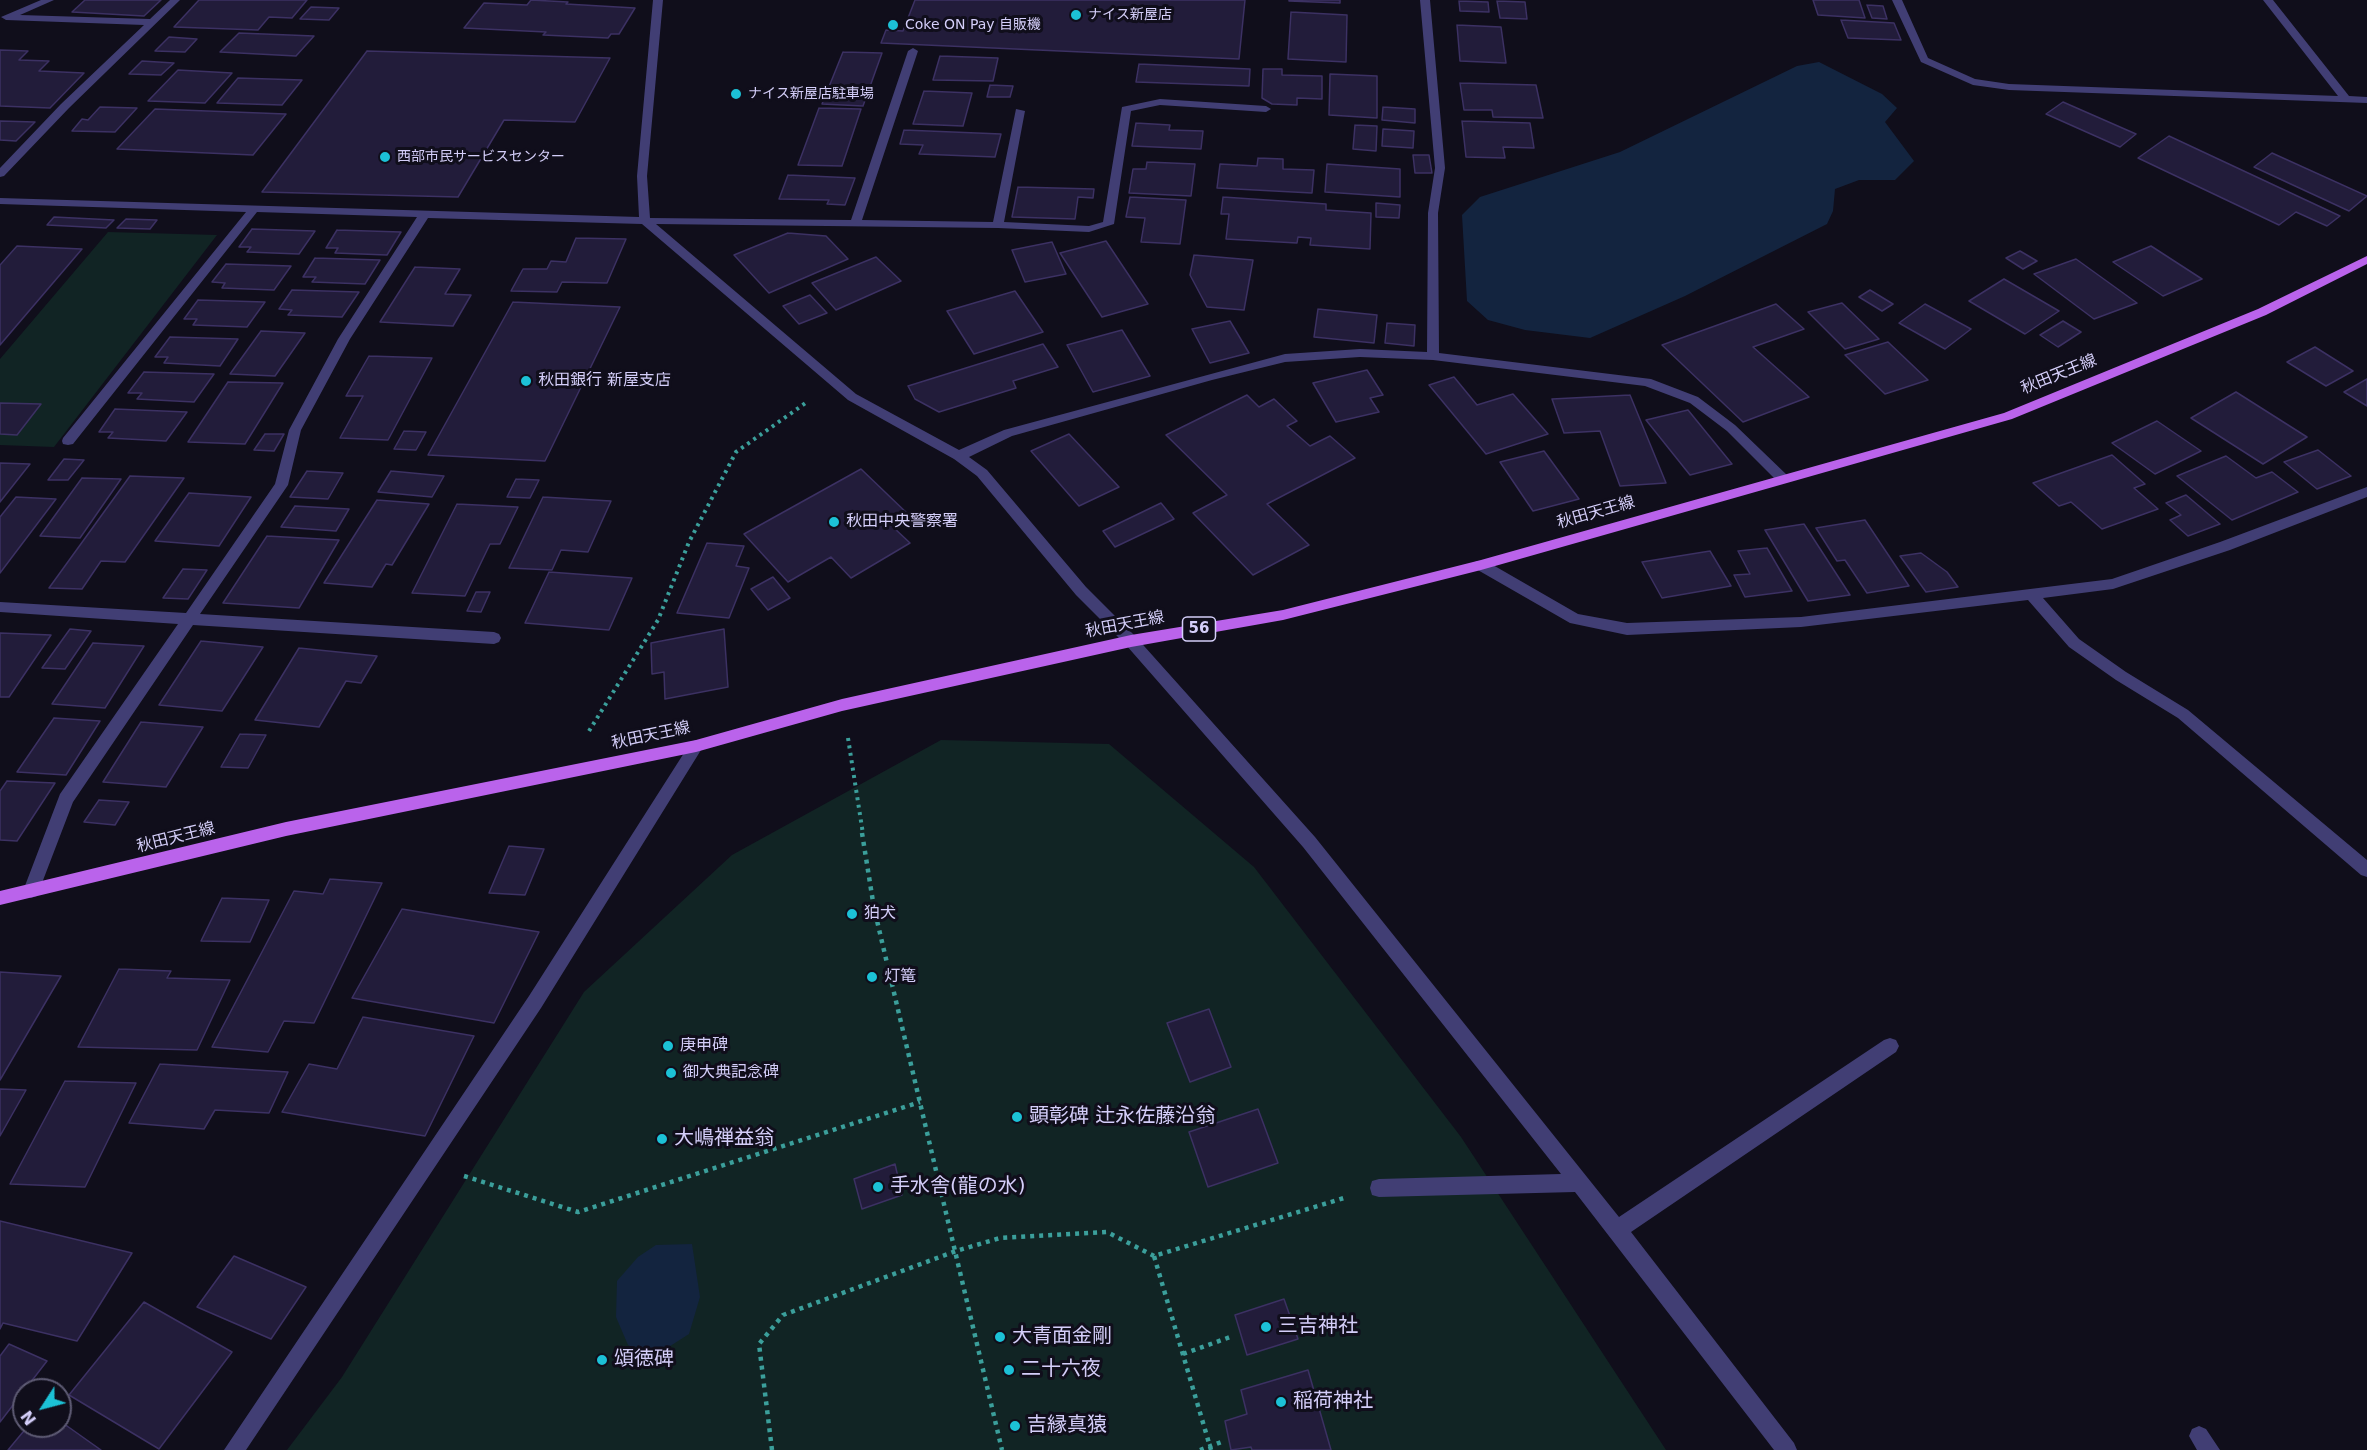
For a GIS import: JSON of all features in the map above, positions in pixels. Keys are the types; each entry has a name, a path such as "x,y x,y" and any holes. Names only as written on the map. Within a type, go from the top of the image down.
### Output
{"main road":[{"name":"秋田天王線","path":"0,898 285,830 696,746 842,705 1131,641 1283,615 1481,565 2008,416 2262,312 2367,260"}],"street":[{"path":"3,18 49,0"},
{"path":"0,174 175,0"},
{"path":"658,0 642,176 645,221 852,397 959,456 982,473 1081,591 1131,641 1309,842 1617,1230 1787,1450"},
{"path":"1425,0 1440,168 1433,213 1433,356"},
{"path":"1897,0 1924,60 1973,82 2009,87 2367,100"},
{"path":"2268,0 2346,99"},
{"path":"3,18 151,22"},
{"path":"856,223 913,51"},
{"path":"0,201 645,221 998,225 1089,229 1108,224 1126,109 1160,102 1266,109"},
{"path":"998,225 1020,111"},
{"path":"68,441 254,209"},
{"path":"31,891 66,799 281,485 295,430 344,339 425,214"},
{"path":"959,456 1008,433 1285,358 1360,354 1433,356 1647,382 1694,400 1731,428 1783,479"},
{"path":"1481,565 1575,619 1627,629 1801,622 2113,584 2365,495"},
{"path":"2031,594 2074,643 2121,676 2183,714 2367,870"},
{"path":"0,607 189,617 494,638"},
{"path":"234,1450 535,1002 696,746"},
{"path":"1617,1230 1890,1046"},
{"path":"1379,1188 1580,1183"}],"path":[{"path":"563,773 658,620 689,542 736,453 834,383"},
{"path":"842,705 874,908 1002,1450"},
{"path":"427,1164 578,1212 920,1102"},
{"path":"772,1450 759,1344 783,1315 956,1251 1000,1238 1107,1232 1154,1256 1379,1188"},
{"path":"1154,1256 1210,1448"},
{"path":"1183,1354 1233,1335"},
{"path":"1200,1450 1210,1448 1224,1440"}],"green space":[{"path":"108,232 217,235 54,447 0,445 0,359"},
{"path":"941,740 1109,744 1254,867 1461,1137 1666,1450 287,1450 342,1377 584,992 732,855"}],"water":[{"path":"1819,62 1882,94 1897,108 1885,122 1914,161 1895,180 1859,180 1835,189 1833,211 1827,224 1685,296 1590,338 1525,330 1488,320 1467,301 1462,215 1480,197 1620,152 1797,66"},
{"path":"692,1244 700,1297 689,1334 653,1357 628,1345 616,1317 617,1281 638,1257 656,1245"}],"building":[{"path":"85,0 161,0 144,16 72,12"},
{"path":"199,0 307,0 292,18 269,17 258,30 174,27"},
{"path":"531,0 635,8 619,34 611,34 608,38 464,28 484,3 527,5"},
{"name":"ナイス新屋店","path":"915,0 1245,0 1239,59 881,43 886,30 903,31"},
{"path":"1340,0 1340,3 1289,1"},
{"path":"1813,0 1859,0 1865,18 1818,15"},
{"path":"1459,1 1488,2 1489,12 1460,11"},
{"path":"1497,1 1525,2 1527,19 1500,18"},
{"path":"1867,5 1883,6 1887,19 1872,18"},
{"path":"311,7 339,8 329,20 300,19"},
{"path":"1291,12 1347,15 1346,62 1288,59"},
{"path":"1841,20 1894,23 1901,40 1848,38"},
{"path":"1457,25 1501,27 1506,63 1460,61"},
{"path":"239,33 314,36 296,56 220,52"},
{"path":"169,37 197,39 185,52 155,51"},
{"path":"0,50 28,51 19,60 49,61 39,71 84,73 50,108 0,106"},
{"name":"西部市民サービスセンター","path":"367,51 610,58 575,122 504,120 458,197 262,192"},
{"path":"843,52 882,53 863,106 822,104"},
{"path":"940,56 998,58 993,81 933,80"},
{"path":"142,61 174,63 161,75 129,74"},
{"path":"1139,64 1250,69 1249,86 1136,82"},
{"path":"1263,69 1282,69 1282,75 1322,76 1322,99 1297,98 1297,105 1272,104 1262,98"},
{"path":"178,70 232,73 205,103 148,101"},
{"path":"1330,74 1377,76 1377,118 1329,115"},
{"path":"238,78 302,80 282,105 217,103"},
{"path":"1460,83 1536,85 1543,118 1493,117 1492,110 1464,110"},
{"path":"990,85 1013,86 1010,97 987,97"},
{"path":"924,91 972,93 963,126 913,124"},
{"path":"2063,102 2136,134 2120,147 2046,114"},
{"path":"100,107 137,108 115,132 72,131 82,119 88,120"},
{"path":"1383,107 1415,109 1415,123 1382,120"},
{"path":"819,108 861,109 842,166 798,165"},
{"path":"155,109 286,114 253,155 117,149"},
{"path":"0,121 35,122 16,141 0,140"},
{"path":"1462,121 1530,123 1534,148 1503,147 1505,158 1466,157"},
{"path":"1136,123 1170,125 1169,130 1203,131 1201,149 1132,146"},
{"path":"1355,125 1377,126 1376,151 1353,149"},
{"path":"1383,129 1414,131 1413,148 1382,146"},
{"path":"904,130 1001,134 995,157 919,154 923,145 900,144"},
{"path":"2169,136 2340,216 2327,226 2296,212 2279,225 2138,158"},
{"path":"2272,153 2367,196 2349,211 2254,167"},
{"path":"1413,155 1429,155 1432,173 1415,173"},
{"path":"1258,158 1283,159 1283,169 1314,170 1312,193 1217,188 1220,164 1257,166"},
{"path":"1147,162 1195,164 1191,196 1129,193 1133,169 1146,169"},
{"path":"1327,164 1400,169 1400,197 1325,192"},
{"path":"788,175 855,178 845,205 827,204 829,200 779,199"},
{"path":"1018,187 1094,189 1093,198 1078,197 1075,219 1012,217"},
{"path":"1130,197 1186,200 1180,244 1141,242 1145,218 1126,217"},
{"path":"1223,197 1326,204 1326,210 1371,213 1370,249 1310,245 1311,238 1298,237 1297,243 1226,239 1229,214 1221,214"},
{"path":"1376,203 1400,205 1399,218 1376,217"},
{"path":"54,217 114,220 106,228 47,225"},
{"path":"126,219 157,220 150,229 117,228"},
{"path":"252,229 315,231 299,254 247,252 251,247 239,247"},
{"path":"337,230 401,232 387,255 335,253 338,248 326,248"},
{"path":"788,233 826,236 848,259 769,293 734,255"},
{"path":"576,238 626,239 607,283 562,282 557,292 511,291 523,269 547,269 551,261 566,262"},
{"path":"1106,241 1148,304 1102,317 1060,253"},
{"path":"1052,242 1066,274 1025,282 1012,250"},
{"path":"17,246 82,249 0,345 0,265"},
{"path":"2151,246 2202,279 2163,296 2113,262"},
{"path":"2020,251 2037,261 2023,269 2006,258"},
{"path":"1194,255 1253,260 1244,310 1207,307 1190,275"},
{"path":"876,257 901,281 836,310 812,283"},
{"path":"315,258 380,260 365,284 312,282 316,277 303,277"},
{"path":"2076,259 2137,303 2094,319 2034,274"},
{"path":"226,264 291,266 274,290 222,288 225,283 212,282"},
{"path":"415,267 460,269 445,294 471,295 453,326 380,322"},
{"path":"2004,279 2059,311 2025,334 1969,301"},
{"path":"292,290 359,292 342,317 288,315 292,310 279,309"},
{"path":"1870,290 1893,304 1882,311 1859,297"},
{"path":"1015,291 1043,332 974,354 947,311"},
{"path":"810,295 827,313 799,324 783,306"},
{"path":"198,300 265,302 247,327 193,325 197,319 184,319"},
{"name":"秋田銀行 新屋支店","path":"513,302 620,307 545,461 428,455"},
{"path":"1842,303 1879,339 1845,349 1808,312"},
{"path":"1776,304 1804,329 1753,347 1809,397 1743,422 1662,345"},
{"path":"1925,304 1971,329 1945,349 1899,323"},
{"path":"1318,309 1377,315 1374,343 1314,337"},
{"path":"1230,321 1249,353 1210,363 1192,329"},
{"path":"2063,321 2081,332 2058,347 2040,335"},
{"path":"1387,323 1415,325 1414,346 1385,343"},
{"path":"1122,330 1150,376 1093,392 1067,345"},
{"path":"261,331 305,333 275,376 230,374"},
{"path":"170,337 238,339 220,366 164,363 168,357 155,357"},
{"path":"1888,342 1928,380 1885,394 1845,355"},
{"path":"1043,344 1058,367 1013,381 1016,388 939,412 915,399 908,386"},
{"path":"2315,347 2353,371 2326,386 2287,362"},
{"path":"369,356 432,358 388,440 340,438 363,396 346,396"},
{"path":"1367,370 1383,395 1370,398 1379,412 1336,422 1313,383"},
{"path":"144,372 214,374 194,402 137,399 142,393 128,393"},
{"path":"1454,377 1477,405 1513,394 1548,434 1486,454 1429,385"},
{"path":"2367,379 2367,406 2344,392"},
{"path":"228,382 283,383 245,444 188,442"},
{"path":"2236,392 2307,437 2263,464 2191,418"},
{"path":"1247,395 1259,407 1274,399 1297,421 1287,426 1310,446 1330,436 1355,458 1267,504 1309,545 1253,575 1193,513 1227,495 1166,435"},
{"path":"1630,395 1666,483 1620,486 1600,431 1564,433 1552,399"},
{"path":"0,403 41,404 17,435 0,434"},
{"path":"115,409 187,412 166,441 108,438 113,432 99,432"},
{"path":"1688,410 1732,464 1690,475 1646,420"},
{"path":"2157,421 2201,451 2155,474 2112,443"},
{"path":"404,431 426,432 416,450 394,449"},
{"path":"265,434 284,434 274,451 254,450"},
{"path":"1069,434 1119,487 1079,506 1031,451"},
{"path":"2318,450 2351,476 2317,489 2284,462"},
{"path":"1544,451 1579,499 1533,511 1500,462"},
{"path":"2112,455 2145,484 2134,488 2158,509 2102,529 2071,502 2059,506 2033,483"},
{"path":"2226,456 2256,478 2272,472 2298,492 2232,520 2177,476"},
{"path":"64,459 84,460 68,480 48,480"},
{"path":"0,463 30,464 0,502"},
{"name":"秋田中央警察署","path":"861,469 911,517 893,527 910,543 851,578 831,557 788,582 744,534"},
{"path":"307,471 343,473 328,499 290,497"},
{"path":"391,471 444,476 432,497 378,492"},
{"path":"130,476 184,478 125,562 101,561 82,589 49,588"},
{"path":"82,478 121,479 80,538 40,536"},
{"path":"516,479 539,480 530,498 507,497"},
{"path":"189,493 251,497 219,546 155,541"},
{"path":"2186,495 2220,524 2188,536 2170,520 2181,515 2166,503"},
{"path":"16,497 56,499 0,573 0,517"},
{"path":"543,497 611,501 588,552 561,550 552,570 509,568"},
{"path":"377,500 429,504 392,565 386,564 372,587 324,583"},
{"path":"1161,503 1174,519 1115,547 1103,531"},
{"path":"457,504 518,507 500,544 490,544 465,596 412,593"},
{"path":"295,506 349,509 336,531 281,527"},
{"path":"1865,520 1909,586 1867,593 1845,560 1837,561 1816,528"},
{"path":"1804,524 1850,595 1808,601 1765,530"},
{"path":"267,536 339,540 299,608 223,603"},
{"path":"707,543 744,546 736,566 749,568 729,618 677,613"},
{"path":"1767,548 1792,591 1745,597 1734,575 1750,574 1738,551"},
{"path":"1710,551 1731,586 1662,598 1642,562"},
{"path":"1921,553 1947,572 1958,587 1926,592 1900,556"},
{"path":"183,569 207,570 188,599 163,598"},
{"path":"549,572 632,578 609,630 525,623"},
{"path":"773,577 790,598 768,610 751,589"},
{"path":"476,592 490,592 481,612 467,611"},
{"path":"70,629 91,631 65,669 42,668"},
{"path":"724,629 728,687 665,699 664,672 652,674 651,643"},
{"path":"0,633 51,635 9,697 0,697"},
{"path":"201,641 263,647 222,711 159,705"},
{"path":"93,643 144,646 105,708 52,704"},
{"path":"299,648 377,656 361,683 346,681 319,727 255,720"},
{"path":"54,718 100,721 66,775 17,772"},
{"path":"141,722 203,727 166,787 103,782"},
{"path":"240,734 266,735 248,768 221,767"},
{"path":"7,781 55,783 17,841 0,840 0,791"},
{"path":"99,800 129,802 115,825 84,822"},
{"path":"509,846 544,849 525,895 489,893"},
{"path":"330,879 382,883 314,1023 284,1021 268,1052 212,1047 294,891 323,894"},
{"path":"222,898 269,900 250,942 201,941"},
{"path":"402,909 539,932 494,1023 352,998"},
{"path":"119,969 171,971 167,978 230,980 197,1050 78,1047"},
{"path":"0,972 61,976 0,1080"},
{"path":"1209,1009 1231,1067 1190,1082 1167,1023"},
{"path":"363,1017 474,1036 425,1136 282,1112 309,1064 337,1069"},
{"path":"160,1064 288,1072 269,1113 215,1110 204,1129 129,1123"},
{"path":"65,1081 136,1083 85,1187 10,1184"},
{"path":"0,1089 26,1090 0,1136"},
{"path":"1258,1109 1278,1163 1208,1187 1189,1132"},
{"name":"手水舎(龍の水)","path":"895,1164 902,1195 862,1209 854,1179"},
{"path":"0,1221 132,1253 77,1341 3,1323 0,1329"},
{"path":"234,1256 306,1287 271,1339 197,1307"},
{"name":"三吉神社","path":"1284,1299 1298,1339 1247,1355 1235,1315"},
{"path":"144,1302 232,1352 159,1449 72,1397 72,1391"},
{"path":"9,1344 47,1361 34,1378 12,1378 12,1406 0,1422 0,1356"},
{"name":"稲荷神社","path":"1308,1370 1331,1450 1252,1450 1251,1447 1231,1450 1225,1421 1247,1414 1241,1390"},
{"path":"72,1429 101,1450 8,1450 18,1438 72,1438"}],"place":[{"name":"ナイス新屋店","path":"1076,15"},
{"name":"Coke ON Pay 自販機","path":"893,25"},
{"name":"ナイス新屋店駐車場","path":"736,94"},
{"name":"西部市民サービスセンター","path":"385,157"},
{"name":"秋田銀行 新屋支店","path":"526,381"},
{"name":"秋田中央警察署","path":"834,522"},
{"name":"狛犬","path":"852,914"},
{"name":"灯篭","path":"872,977"},
{"name":"庚申碑","path":"668,1046"},
{"name":"御大典記念碑","path":"671,1073"},
{"name":"顕彰碑 辻永佐藤沿翁","path":"1017,1117"},
{"name":"大嶋禅益翁","path":"662,1139"},
{"name":"手水舎(龍の水)","path":"878,1187"},
{"name":"三吉神社","path":"1266,1327"},
{"name":"大青面金剛","path":"1000,1337"},
{"name":"頌徳碑","path":"602,1360"},
{"name":"二十六夜","path":"1009,1370"},
{"name":"稲荷神社","path":"1281,1402"},
{"name":"吉縁真猿","path":"1015,1426"}]}
